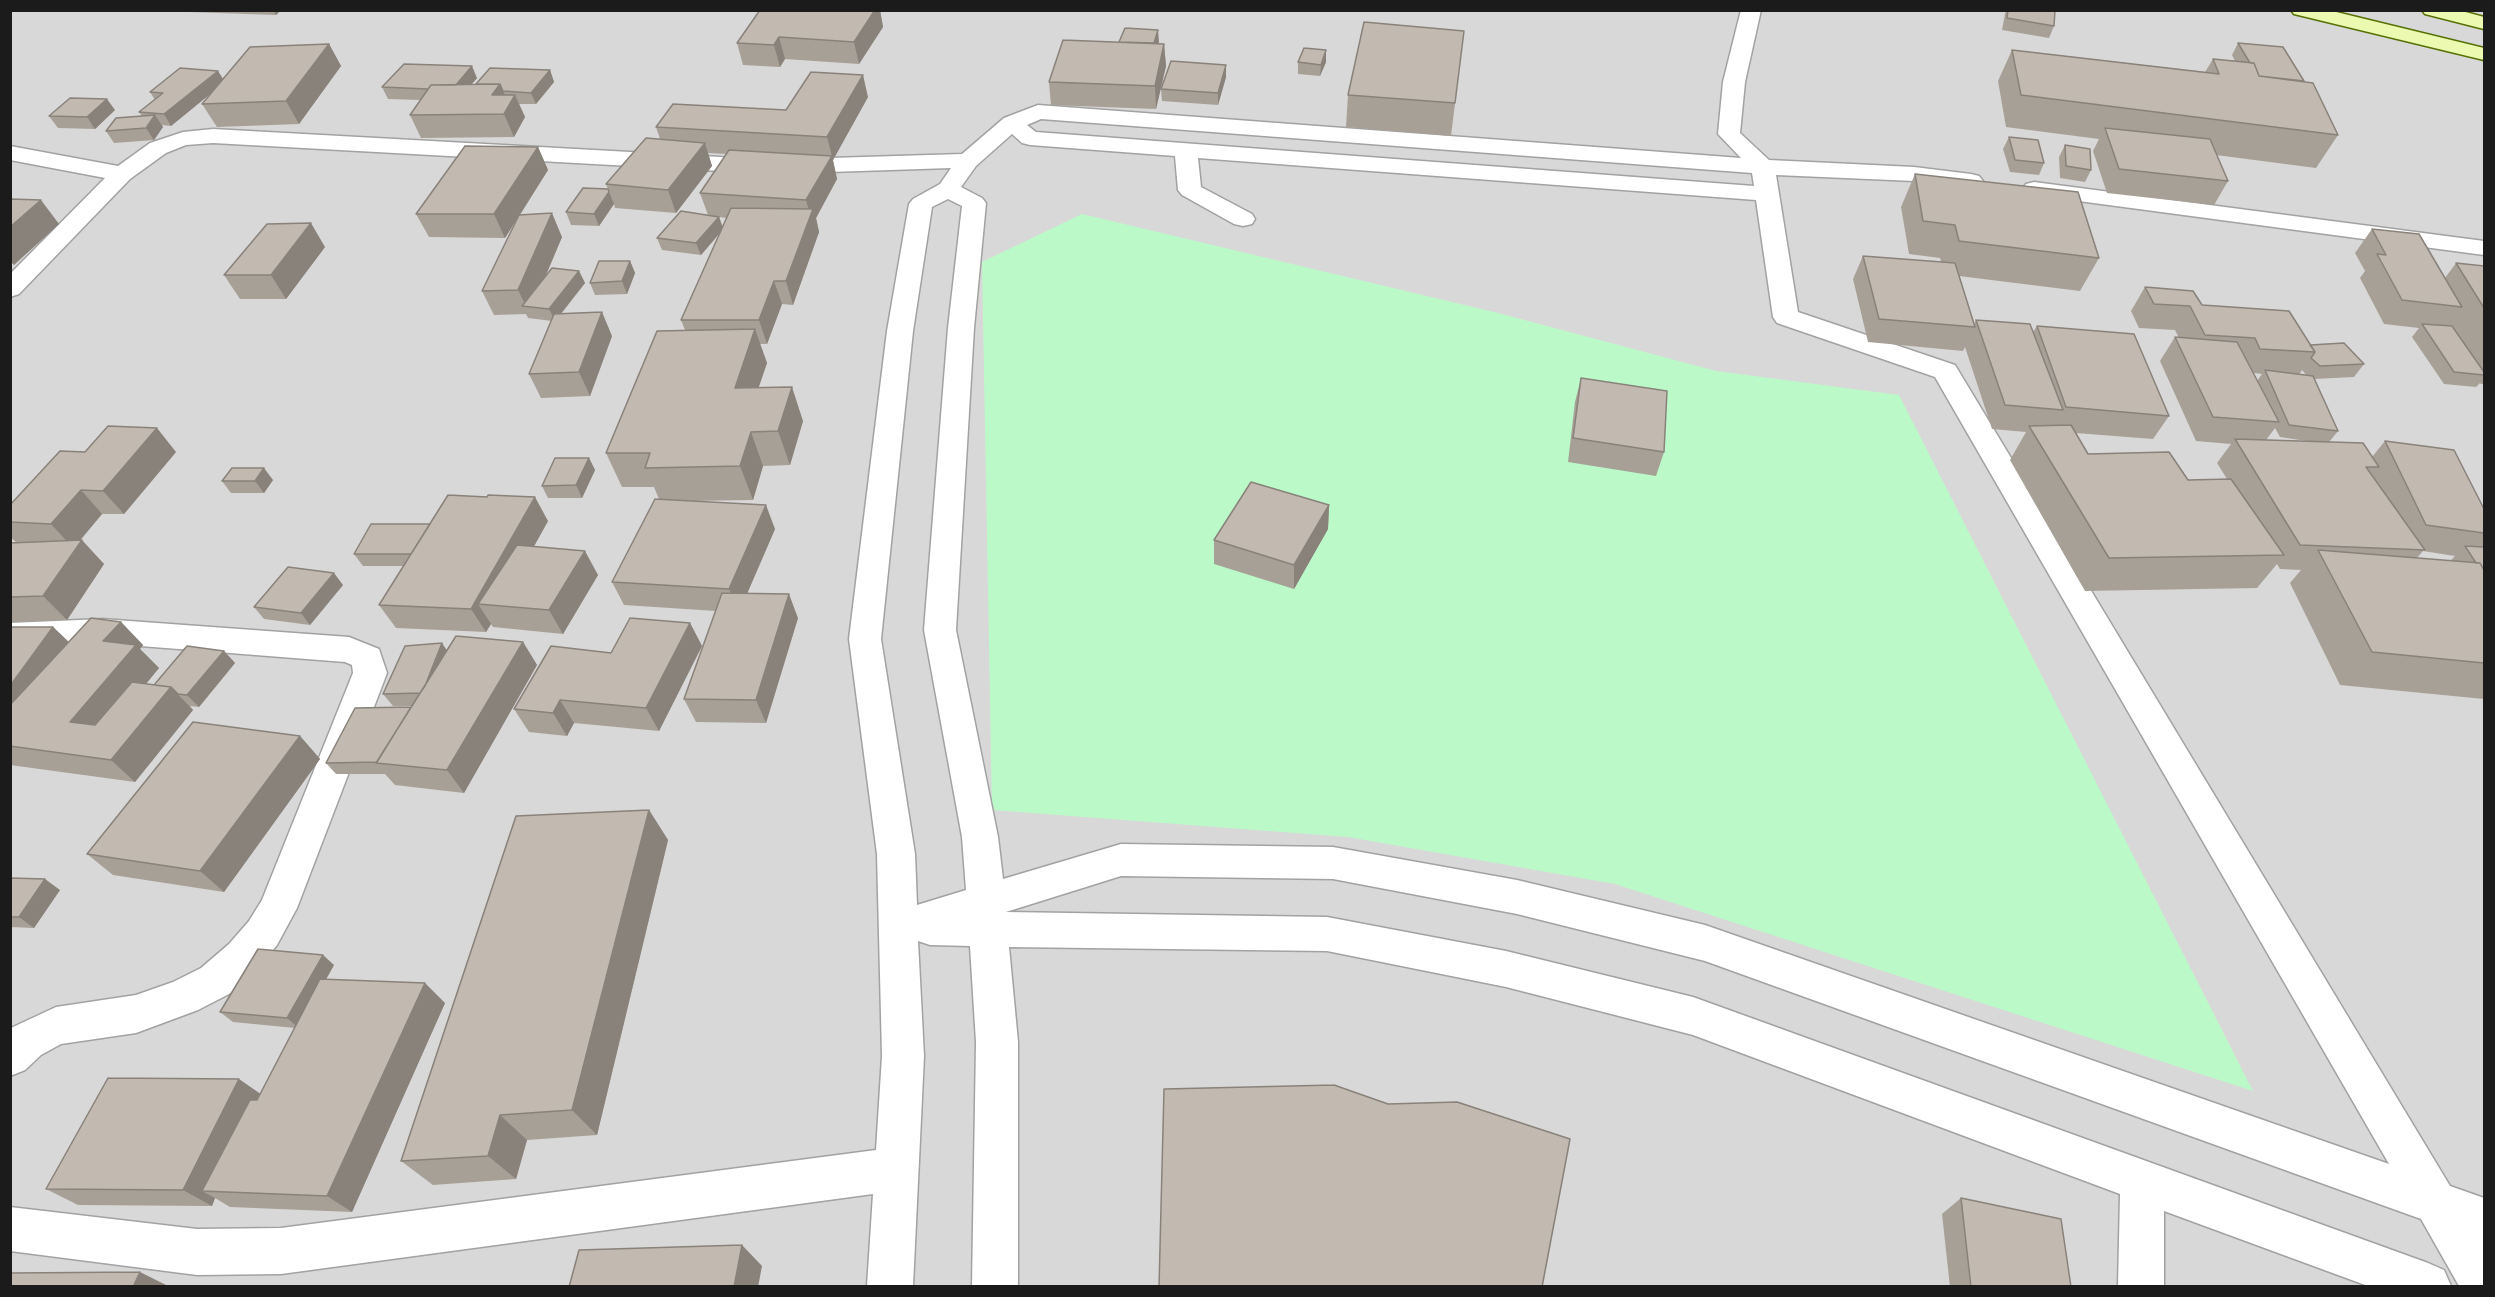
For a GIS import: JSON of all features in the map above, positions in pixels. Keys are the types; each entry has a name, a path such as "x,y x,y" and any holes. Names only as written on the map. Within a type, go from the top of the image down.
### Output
{"street":[{"path":"1688,161 1719,151 1729,134 1734,82 1751,10"},
{"path":"2301,10 2484,54"},
{"path":"2432,10 2484,22"},
{"path":"890,1287 903,1056 896,854 865,639 900,331 921,204 948,189 968,161 1012,123 1038,112 1688,161 1765,180"},
{"path":"1012,123 1030,138 1186,150 1765,180 1914,174 2484,248"},
{"path":"1729,134 1765,180 1786,317 1945,371 2484,1285"},
{"path":"10,289 122,174 158,148 183,139 213,135 722,164 830,165 968,161"},
{"path":"1186,150 1190,190 1243,219"},
{"path":"10,153 122,174"},
{"path":"948,189 974,203 961,328 940,630 980,837 987,915 997,1042 995,1287"},
{"path":"10,634 102,632 349,650 367,658 370,673 278,908 263,933 243,957 215,981 184,998 136,1014 56,1026 27,1041 10,1056"},
{"path":"987,915 1121,860 1333,863 1516,897 1706,943 2484,1220"},
{"path":"898,928 987,915 1327,934 1506,969 1694,1016 2428,1287"},
{"path":"10,1229 196,1252 281,1251 897,1168"},
{"path":"2141,1287 2142,1181"}],"shaded area":[{"path":"11,11 2484,11 2484,1286 11,1286"}],"green space":[{"path":"1082,214 1498,313 1716,371 1899,395 2253,1091 1615,884 1348,837 992,810 982,262"}],"building":[{"path":"760,10 875,10 854,42 779,37 774,45 737,43"},
{"path":"2008,10 2055,10 2054,26 2007,18"},
{"path":"1364,22 1464,31 1455,103 1348,95"},
{"path":"1125,28 1158,30 1154,43 1119,42"},
{"path":"1063,40 1164,44 1155,86 1049,82"},
{"path":"2238,43 2283,47 2304,81 2259,76 2254,63 2250,63"},
{"path":"329,44 286,101 202,104 250,47"},
{"path":"1304,48 1326,50 1321,65 1298,62"},
{"path":"2012,50 2219,74 2213,59 2254,63 2259,76 2313,83 2338,135 2021,95"},
{"path":"1171,61 1226,65 1218,93 1161,89"},
{"path":"404,64 472,66 456,85 431,85 428,89 382,87"},
{"path":"180,68 218,71 164,114 139,112 163,93 150,92"},
{"path":"490,68 550,70 531,93 503,91 500,84 476,84"},
{"path":"811,72 863,75 827,137 656,127 673,104 786,110"},
{"path":"500,84 492,95 515,95 504,114 410,115 431,85"},
{"path":"70,98 107,99 87,117 49,116"},
{"path":"155,115 146,128 106,131 116,118"},
{"path":"2105,128 2210,139 2228,181 2119,169"},
{"path":"2009,137 2038,140 2044,163 2015,160"},
{"path":"646,138 705,143 668,190 606,184"},
{"path":"2065,145 2090,149 2091,170 2066,166"},
{"path":"465,146 538,147 494,214 416,214"},
{"path":"729,150 832,156 806,200 700,193"},
{"path":"1915,174 2078,192 2099,258 1959,241 1955,225 1923,221"},
{"path":"583,188 608,189 609,192 594,214 566,212"},
{"path":"10,199 41,200 10,227"},
{"path":"731,208 813,209 786,281 774,281 759,320 681,320"},
{"path":"681,211 719,217 696,243 657,238"},
{"path":"552,213 518,290 482,291 519,215"},
{"path":"311,223 271,275 224,275 267,224"},
{"path":"2372,229 2419,234 2462,307 2402,300 2377,254 2386,255"},
{"path":"1863,256 1955,263 1975,327 1879,319"},
{"path":"599,261 630,261 622,281 590,283"},
{"path":"2456,263 2484,266 2484,308"},
{"path":"552,268 579,271 549,309 522,306"},
{"path":"2145,287 2193,291 2202,305 2289,311 2315,352 2260,349 2255,338 2205,335 2190,306 2154,304"},
{"path":"602,312 579,372 529,374 554,314"},
{"path":"1976,320 2030,324 2063,410 2005,405"},
{"path":"2422,324 2452,326 2484,375 2454,372"},
{"path":"2037,326 2134,334 2169,416 2066,407"},
{"path":"755,329 735,388 792,387 778,431 751,432 740,466 645,468 650,453 606,453 657,331"},
{"path":"2175,337 2237,342 2279,422 2213,417"},
{"path":"2344,343 2364,364 2320,366 2311,358 2315,352 2310,345"},
{"path":"2265,370 2313,376 2338,431 2289,425"},
{"path":"1581,378 1667,391 1664,452 1573,438"},
{"path":"2071,425 2088,454 2169,452 2188,480 2231,479 2284,555 2109,558 2029,426"},
{"path":"108,426 157,428 103,491 81,490 51,524 10,522 10,505 60,451 85,452"},
{"path":"2235,439 2363,443 2379,467 2366,467 2425,550 2300,545"},
{"path":"2385,441 2454,450 2484,509 2484,533 2426,525"},
{"path":"555,458 589,458 576,485 542,486"},
{"path":"232,468 264,468 255,481 222,481"},
{"path":"1251,482 1329,505 1294,565 1214,540"},
{"path":"448,495 535,497 471,609 379,605"},
{"path":"655,499 766,505 729,589 612,582"},
{"path":"371,524 430,524 411,554 354,554"},
{"path":"82,540 43,596 10,597 10,543"},
{"path":"517,545 585,551 549,610 478,604"},
{"path":"2465,546 2484,547 2484,570 2480,563 2476,563"},
{"path":"2318,550 2480,563 2484,570 2484,663 2372,652"},
{"path":"288,567 334,573 301,613 254,607"},
{"path":"722,593 789,594 756,700 684,699"},
{"path":"91,618 121,622 103,641 136,645 70,722 95,725 132,682 171,687 111,760 10,746 10,705"},
{"path":"630,618 690,623 646,708 560,700 553,713 514,709 551,646 611,653"},
{"path":"10,627 53,627 10,686"},
{"path":"456,636 523,642 447,770 376,763"},
{"path":"442,643 420,693 383,694 405,646"},
{"path":"187,646 224,651 187,695 178,694 171,687 154,685"},
{"path":"411,707 377,762 326,763 355,708"},
{"path":"193,722 300,736 200,871 87,854"},
{"path":"649,810 572,1110 500,1115 488,1156 401,1161 516,816"},
{"path":"10,878 45,879 19,917 10,917"},
{"path":"258,949 323,955 287,1018 220,1012"},
{"path":"320,979 425,983 327,1196 202,1191 250,1100 257,1100"},
{"path":"108,1078 239,1079 183,1190 46,1189"},
{"path":"1334,1085 1388,1104 1457,1102 1570,1139 1542,1287 1159,1287 1164,1089"},
{"path":"1961,1198 2061,1219 2071,1287 1971,1287"},
{"path":"742,1245 734,1287 569,1287 579,1250"},
{"path":"140,1272 133,1287 10,1287 10,1273"}]}
